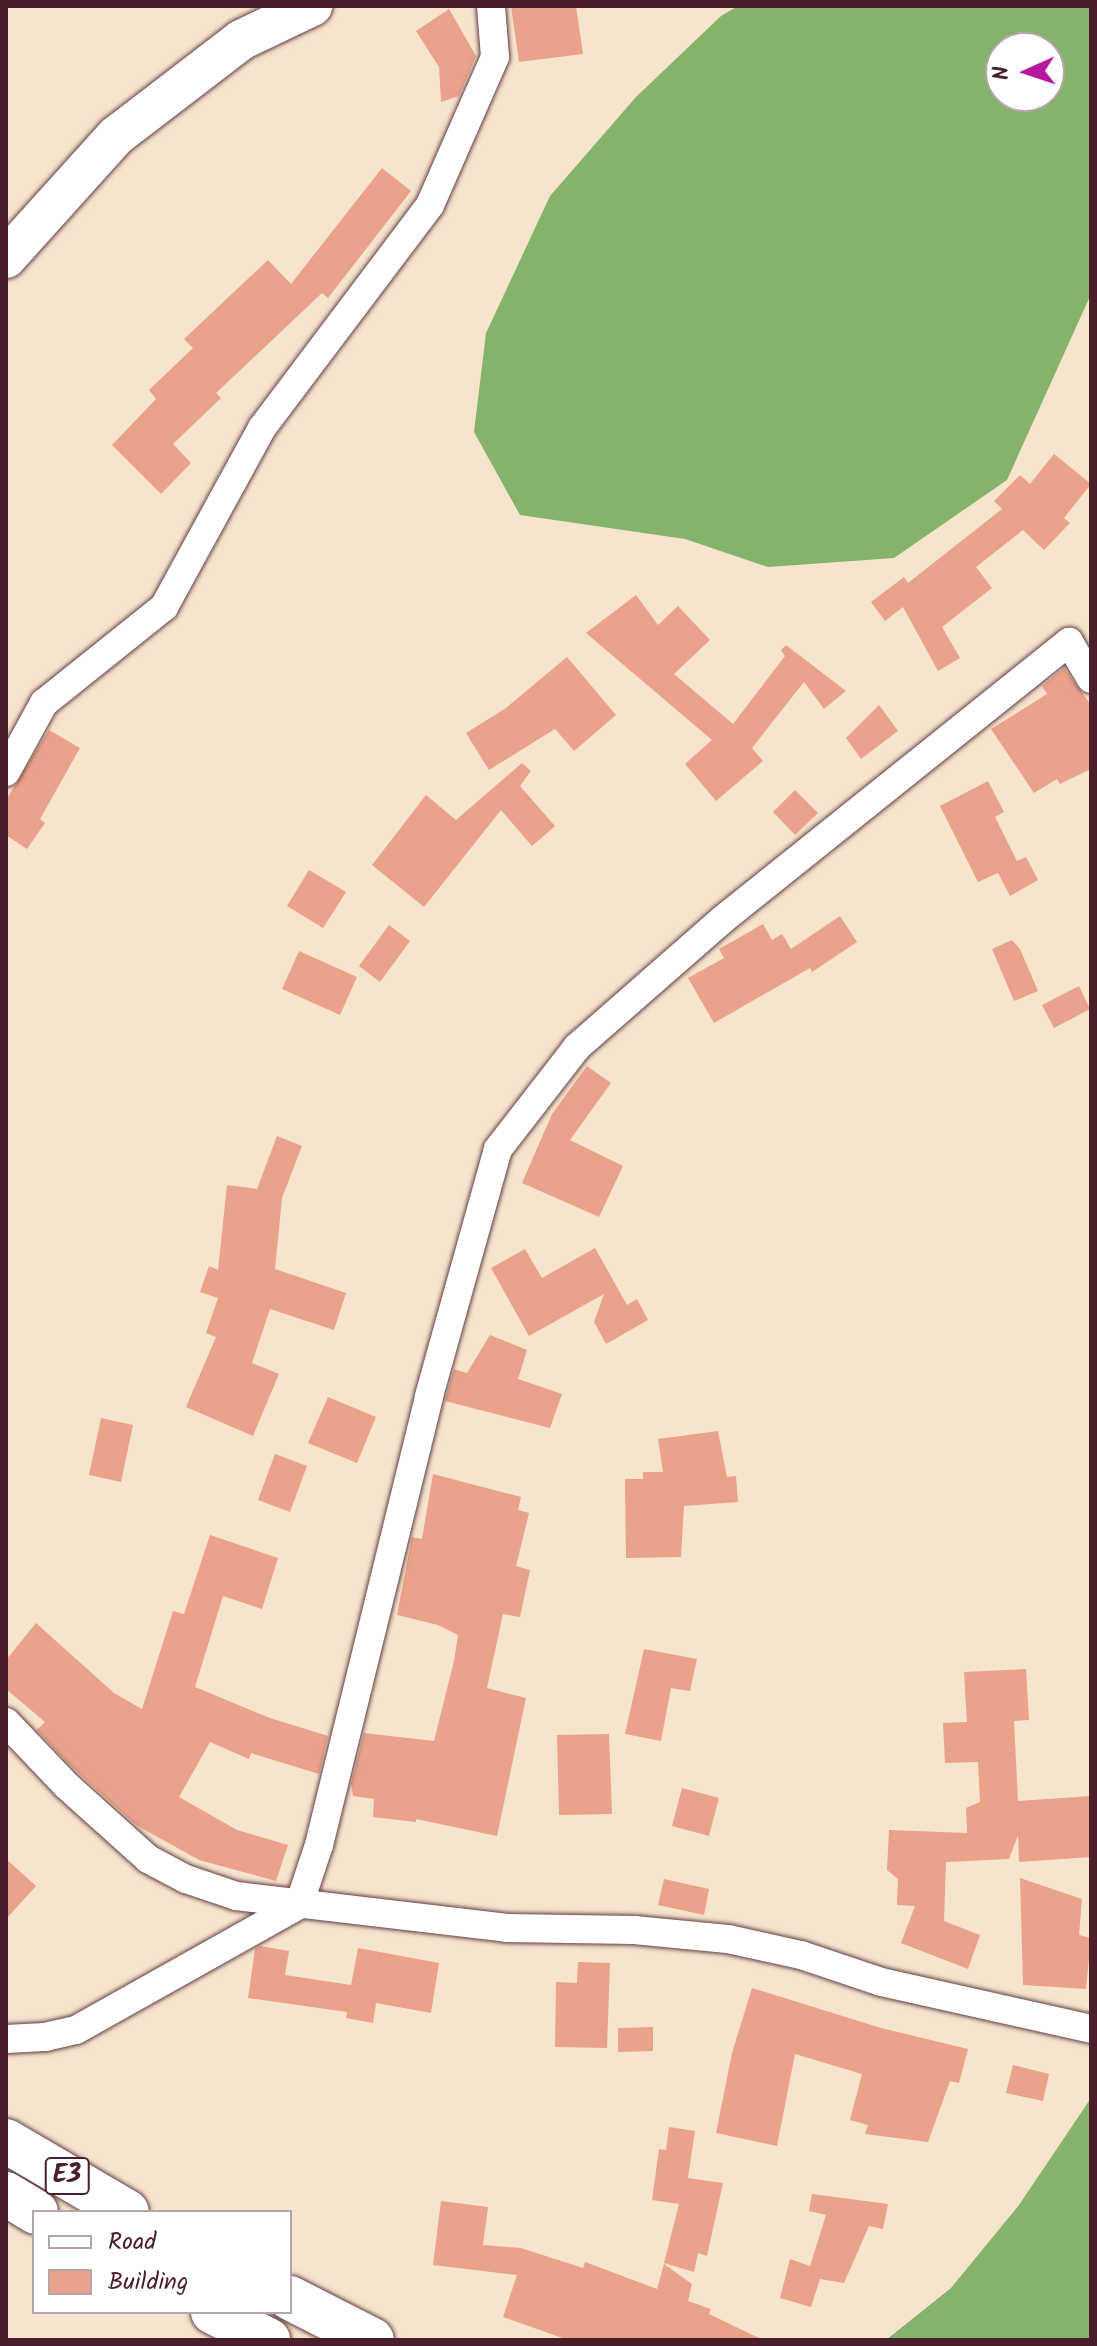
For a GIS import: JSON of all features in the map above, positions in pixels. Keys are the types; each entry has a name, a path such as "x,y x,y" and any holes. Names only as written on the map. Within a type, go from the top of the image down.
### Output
{"highway":[{"name":"E3","path":"6,2141 124,2210"},
{"name":"E3","path":"6,2194 33,2210"},
{"path":"292,2299 372,2340"},
{"path":"217,2314 268,2340"}],"main road":[{"path":"6,258 116,136 241,40 312,6"}],"street":[{"path":"6,772 44,703 164,607 262,428 430,205 495,57 491,6"},
{"path":"6,2039 45,2037 76,2030 299,1905 319,1845 429,1396 498,1149 577,1047 722,920 1069,642 1091,679"},
{"path":"6,1722 67,1786 148,1859 186,1879 236,1896 507,1928 634,1930 728,1939 801,1955 881,1982 1091,2029"}],"green space":[{"path":"738,6 1091,6 1091,294 1007,480 894,558 768,567 685,539 520,515 474,432 486,333 550,196 636,97 721,16"},
{"path":"1091,2098 1091,2340 886,2340 951,2288 1019,2205"}],"building":[{"path":"511,6 576,6 583,54 519,62"},
{"path":"449,9 476,56 459,96 441,102 439,67 416,31"},
{"path":"382,168 411,191 328,298 322,293 216,393 221,398 173,444 191,463 161,494 112,445 156,399 149,390 193,348 184,339 268,260 291,284"},
{"path":"1054,454 1091,484 1064,518 1070,523 1044,550 1023,530 976,567 992,588 942,627 960,658 938,671 903,607 885,621 871,602 904,577 908,583 1002,509 994,501 1020,475 1030,484"},
{"path":"636,595 658,625 678,606 710,640 674,674 733,724 785,656 781,650 786,645 846,691 824,709 804,682 752,748 763,761 716,801 685,764 712,740 586,633"},
{"path":"567,657 616,715 574,751 555,729 489,770 466,733 506,708"},
{"path":"1064,668 1091,705 1091,769 1060,784 1057,779 1034,793 991,729 1047,694 1042,686"},
{"path":"879,705 898,731 861,759 846,738"},
{"path":"49,730 80,748 40,819 45,823 27,849 6,835 6,800"},
{"path":"522,763 531,771 520,786 555,826 532,846 501,810 424,907 372,865 426,795 456,820"},
{"path":"988,781 1004,812 995,817 1017,861 1026,857 1038,880 1010,896 998,873 978,882 940,806"},
{"path":"795,790 818,813 795,835 773,812"},
{"path":"309,870 346,892 323,928 287,906"},
{"path":"840,916 857,942 812,972 810,968 714,1023 688,978 724,958 719,949 763,924 772,940 782,934 791,949"},
{"path":"389,925 410,941 380,982 359,966"},
{"path":"1012,940 1020,949 1038,991 1014,1001 992,949"},
{"path":"299,951 357,977 340,1015 282,989"},
{"path":"1079,986 1090,1009 1054,1028 1042,1005"},
{"path":"587,1066 611,1083 570,1140 623,1166 599,1217 522,1183 552,1114"},
{"path":"277,1136 302,1146 282,1198 275,1269 346,1293 334,1330 270,1309 252,1363 279,1374 253,1436 186,1407 216,1337 206,1333 218,1298 200,1292 209,1266 218,1270 227,1185 257,1189"},
{"path":"595,1248 627,1305 637,1299 648,1320 606,1344 594,1322 604,1294 529,1336 491,1268 525,1249 542,1278"},
{"path":"490,1335 527,1350 518,1379 562,1394 550,1428 445,1401 454,1369 467,1373"},
{"path":"328,1397 376,1417 357,1463 308,1443"},
{"path":"101,1418 133,1425 121,1482 89,1475"},
{"path":"718,1431 727,1477 736,1476 738,1502 684,1506 681,1557 626,1558 625,1479 643,1479 643,1472 663,1472 658,1439"},
{"path":"275,1454 307,1466 290,1512 258,1500"},
{"path":"433,1474 521,1497 518,1510 529,1513 516,1566 530,1570 520,1617 503,1614 487,1688 526,1698 497,1836 416,1819 416,1822 373,1817 374,1799 353,1796 351,1784 364,1733 434,1741 454,1661 458,1635 438,1625 397,1615 412,1537 422,1539"},
{"path":"210,1535 278,1558 262,1609 223,1596 195,1687 270,1718 328,1736 319,1774 251,1753 249,1759 210,1742 179,1797 237,1830 288,1845 276,1881 199,1860 136,1825 72,1767 37,1730 45,1722 6,1689 6,1660 36,1623 114,1693 142,1709 173,1611 184,1614"},
{"path":"644,1649 697,1659 690,1691 671,1688 661,1741 625,1734"},
{"path":"1026,1669 1029,1720 1014,1721 1018,1801 1091,1796 1091,1857 1019,1862 1018,1835 1009,1859 946,1862 944,1921 980,1935 968,1969 901,1943 915,1906 897,1905 898,1879 887,1870 889,1830 967,1833 966,1808 980,1802 978,1762 945,1763 943,1723 967,1722 964,1672"},
{"path":"609,1734 612,1814 559,1815 557,1735"},
{"path":"682,1788 719,1798 709,1836 672,1826"},
{"path":"6,1859 36,1886 6,1919"},
{"path":"1020,1878 1082,1899 1079,1935 1091,1938 1086,1989 1023,1985"},
{"path":"664,1879 709,1889 704,1915 658,1905"},
{"path":"260,1946 289,1951 285,1975 351,1985 358,1948 439,1963 431,2013 376,2003 373,2023 346,2018 347,2012 248,1998 255,1949"},
{"path":"578,1962 610,1963 607,2048 555,2047 556,1982 577,1983"},
{"path":"752,1988 881,2028 968,2049 959,2083 950,2081 928,2142 865,2134 868,2125 850,2120 862,2074 795,2054 777,2146 716,2133 732,2053"},
{"path":"653,2027 653,2051 618,2052 618,2028"},
{"path":"1013,2065 1049,2074 1043,2101 1006,2093"},
{"path":"669,2127 695,2131 688,2178 723,2183 707,2256 698,2253 694,2272 664,2263 679,2204 652,2200 659,2149 666,2150"},
{"path":"812,2194 888,2204 883,2229 869,2226 844,2283 820,2279 811,2307 780,2298 790,2259 810,2266 826,2215 809,2211"},
{"path":"441,2201 488,2207 483,2245 521,2248 583,2268 585,2262 657,2289 664,2264 692,2284 688,2301 711,2309 709,2314 763,2340 568,2340 503,2317 517,2275 433,2265"}]}
